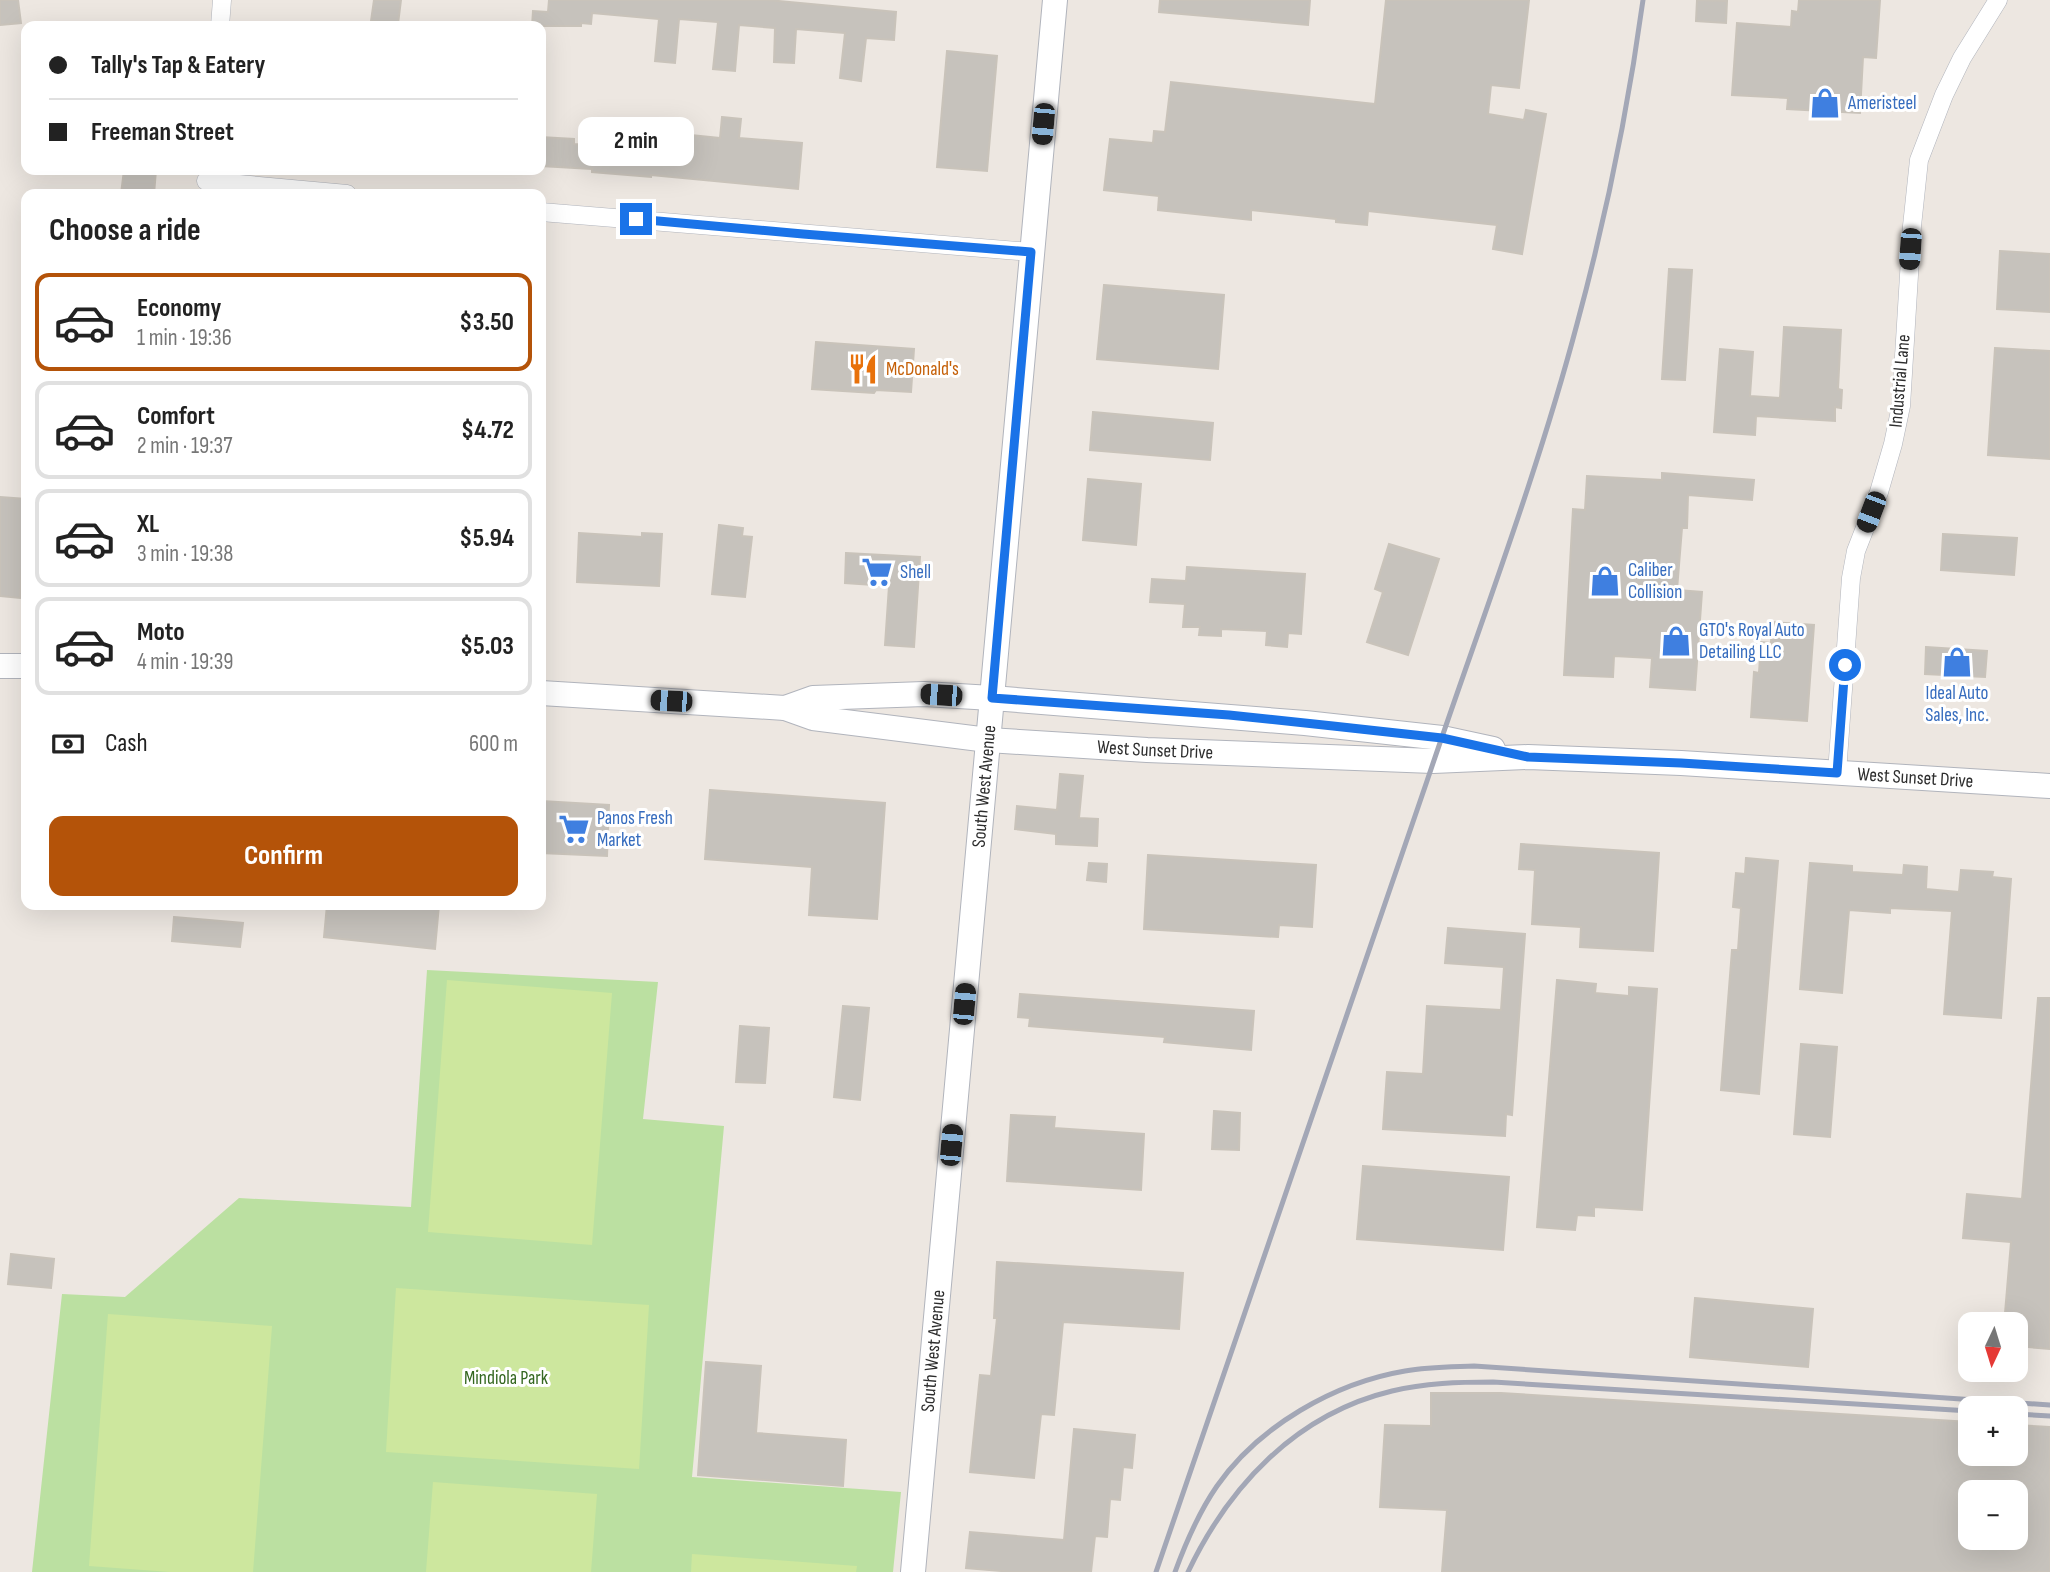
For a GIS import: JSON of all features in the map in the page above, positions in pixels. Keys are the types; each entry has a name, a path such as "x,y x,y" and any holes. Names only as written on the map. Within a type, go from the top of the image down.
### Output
{"main road":[{"name":"South West Avenue","path":"913,1572 1055,0"},
{"name":"West Sunset Drive","path":"546,693 785,708 813,718 988,740 1283,757 1433,761 1528,757 1681,763 2050,786"},
{"name":"West Sunset Drive","path":"785,708 813,698 924,694 992,698 1319,724 1442,738 1528,757"}],"street":[{"path":"220,21 222,0"},
{"name":"Industrial Lane","path":"1837,773 1851,578 1856,551 1882,482 1901,406 1910,249 1919,160 1944,95 1962,58 1998,0"},
{"path":"206,182 288,189"},
{"path":"546,212 1031,252"}],"green space":[{"name":"Mindiola Park","path":"427,970 658,982 643,1119 724,1126 692,1477 901,1492 893,1572 32,1572 62,1294 125,1297 239,1198 411,1207"},
{"path":"447,980 612,993 592,1245 428,1232"},
{"path":"396,1288 649,1305 639,1469 386,1452"},
{"path":"108,1314 272,1326 253,1572 170,1572 89,1566"},
{"path":"433,1482 597,1494 591,1572 426,1572"},
{"path":"692,1554 857,1566 856,1572 691,1572"}],"building":[{"path":"0,0 18,0 21,23 0,25"},
{"path":"374,0 401,0 398,21 371,21"},
{"path":"549,0 768,0 896,12 894,40 866,38 861,81 840,78 845,33 796,29 794,63 774,62 775,28 739,25 735,71 713,69 718,22 679,19 675,63 655,61 659,19 592,13 591,24 581,23 581,26 546,26 546,21 532,21 533,11 548,12"},
{"path":"1160,0 1310,0 1308,25 1159,12"},
{"path":"1386,0 1529,0 1519,88 1491,85 1488,114 1524,120 1526,110 1546,114 1522,254 1493,249 1497,225 1368,211 1367,225 1251,210 1251,220 1158,210 1159,196 1104,190 1110,139 1153,143 1154,131 1165,132 1171,82 1375,104"},
{"path":"1697,0 1727,1 1726,23 1696,21"},
{"path":"1799,0 1880,0 1876,58 1863,57 1860,113 1787,109 1788,98 1732,95 1737,23 1791,27 1792,11 1798,12"},
{"path":"947,51 997,56 987,171 937,167"},
{"path":"722,117 741,119 739,138 802,143 798,189 546,166 546,137 574,139 574,144 670,152 672,133 720,138"},
{"path":"123,175 156,175 154,189 122,189"},
{"path":"2000,251 2050,254 2050,312 1997,309"},
{"path":"1669,269 1692,270 1685,380 1662,379"},
{"path":"1104,285 1224,295 1218,369 1097,359"},
{"path":"1784,327 1841,330 1838,389 1842,390 1841,408 1835,407 1835,421 1756,416 1755,435 1714,432 1720,349 1753,352 1750,396 1780,398"},
{"name":"McDonald's","path":"816,342 914,349 911,392 876,390 874,393 812,389"},
{"path":"1995,348 2050,351 2050,459 1988,455"},
{"path":"1093,412 1213,423 1210,460 1090,450"},
{"path":"1662,473 1754,480 1752,500 1688,495 1687,528 1682,528 1677,590 1702,592 1695,690 1650,687 1652,658 1614,656 1613,677 1564,675 1573,509 1585,510 1587,476 1662,480"},
{"path":"1088,479 1141,484 1136,545 1083,540"},
{"path":"0,497 21,499 20,598 0,596"},
{"path":"719,525 743,528 742,536 752,537 745,597 712,594"},
{"path":"579,533 642,537 642,533 662,534 659,586 577,582"},
{"path":"1943,534 2017,538 2014,575 1941,570"},
{"path":"1389,544 1439,559 1408,655 1367,642 1383,592 1375,589"},
{"path":"846,553 920,557 914,647 885,645 889,586 845,583"},
{"path":"1187,567 1305,574 1301,634 1288,633 1287,647 1266,645 1267,631 1221,629 1221,636 1199,635 1200,627 1183,627 1185,604 1150,602 1152,579 1186,581"},
{"path":"1772,622 1814,625 1807,721 1751,717 1754,672 1759,673 1761,642 1771,643"},
{"path":"1926,647 1987,651 1985,677 1925,674"},
{"path":"1060,774 1083,776 1079,818 1098,819 1097,846 1056,844 1056,834 1015,829 1017,806 1057,810"},
{"path":"710,790 885,803 877,919 809,915 812,867 705,859"},
{"name":"Panos Fresh Market","path":"546,801 609,805 607,856 546,853"},
{"path":"1521,844 1659,853 1653,951 1580,947 1581,927 1532,924 1535,870 1519,869"},
{"path":"1148,855 1316,865 1312,927 1279,925 1278,937 1144,929"},
{"path":"1746,858 1778,861 1759,1094 1721,1090 1732,950 1738,950 1741,908 1733,907 1736,873 1745,874"},
{"path":"1089,863 1107,864 1106,882 1087,880"},
{"path":"1810,863 1852,866 1852,872 1903,875 1904,865 1927,867 1926,889 1959,892 1961,870 1993,872 1992,877 2011,879 2001,1018 1944,1014 1952,911 1890,908 1890,913 1849,910 1842,993 1800,989"},
{"path":"327,910 439,910 435,949 324,937"},
{"path":"174,917 243,923 240,947 172,941"},
{"path":"1448,928 1525,934 1512,1115 1506,1114 1505,1136 1383,1129 1387,1072 1423,1074 1427,1006 1501,1010 1504,967 1445,963"},
{"path":"1557,980 1596,984 1595,993 1629,996 1629,987 1657,989 1642,1210 1594,1207 1594,1216 1577,1215 1575,1230 1537,1227"},
{"path":"1020,994 1254,1011 1251,1050 1164,1042 1165,1037 1029,1026 1030,1018 1018,1017"},
{"path":"2038,998 2050,998 2050,1349 2028,1347 2028,1312 2005,1312 2011,1242 1963,1238 1967,1194 2022,1199"},
{"path":"843,1006 869,1008 860,1100 834,1097"},
{"path":"740,1026 769,1028 765,1083 736,1082"},
{"path":"1801,1044 1837,1047 1830,1137 1794,1134"},
{"path":"1214,1111 1240,1113 1239,1150 1212,1149"},
{"path":"1011,1115 1055,1117 1054,1128 1144,1134 1141,1190 1007,1181"},
{"path":"1363,1166 1509,1177 1503,1250 1357,1239"},
{"path":"11,1254 54,1259 51,1288 8,1284"},
{"path":"997,1262 1183,1273 1179,1329 1063,1322 1054,1415 1041,1414 1034,1478 970,1472 980,1375 991,1376 997,1318 994,1318"},
{"path":"1695,1298 1813,1309 1808,1367 1690,1357"},
{"path":"706,1362 761,1366 756,1433 846,1440 843,1486 698,1475"},
{"path":"1431,1393 1501,1393 1958,1421 1958,1466 2028,1466 2028,1426 2050,1427 2050,1572 1442,1572 1447,1510 1380,1507 1385,1425 1431,1426"},
{"path":"1074,1429 1135,1435 1132,1468 1123,1467 1120,1500 1110,1499 1107,1537 1095,1536 1091,1572 1013,1572 966,1568 970,1532 1064,1540"}],"railway":[{"path":"1156,1572 1506,554 1561,382 1607,203 1643,0"},
{"path":"1175,1572 1210,1496 1234,1464 1254,1444 1300,1410 1325,1397 1378,1377 1405,1371 1474,1366 2050,1405"},
{"path":"1188,1572 1224,1511 1245,1483 1269,1458 1325,1417 1357,1402 1404,1388 1493,1382 1958,1410"},
{"path":"2028,1415 2050,1416"}],"place":[{"name":"Ameristeel","path":"1825,103"},
{"name":"McDonald's","path":"863,369"},
{"name":"Shell","path":"877,572"},
{"name":"Caliber Collision","path":"1605,581"},
{"name":"GTO's Royal Auto Detailing LLC","path":"1676,641"},
{"name":"Ideal Auto Sales, Inc.","path":"1957,662"},
{"name":"Panos Fresh Market","path":"574,829"}],"route":[{"path":"636,219 1031,252 992,698 1229,715 1333,726 1442,738 1528,757 1837,773 1845,665"}]}
